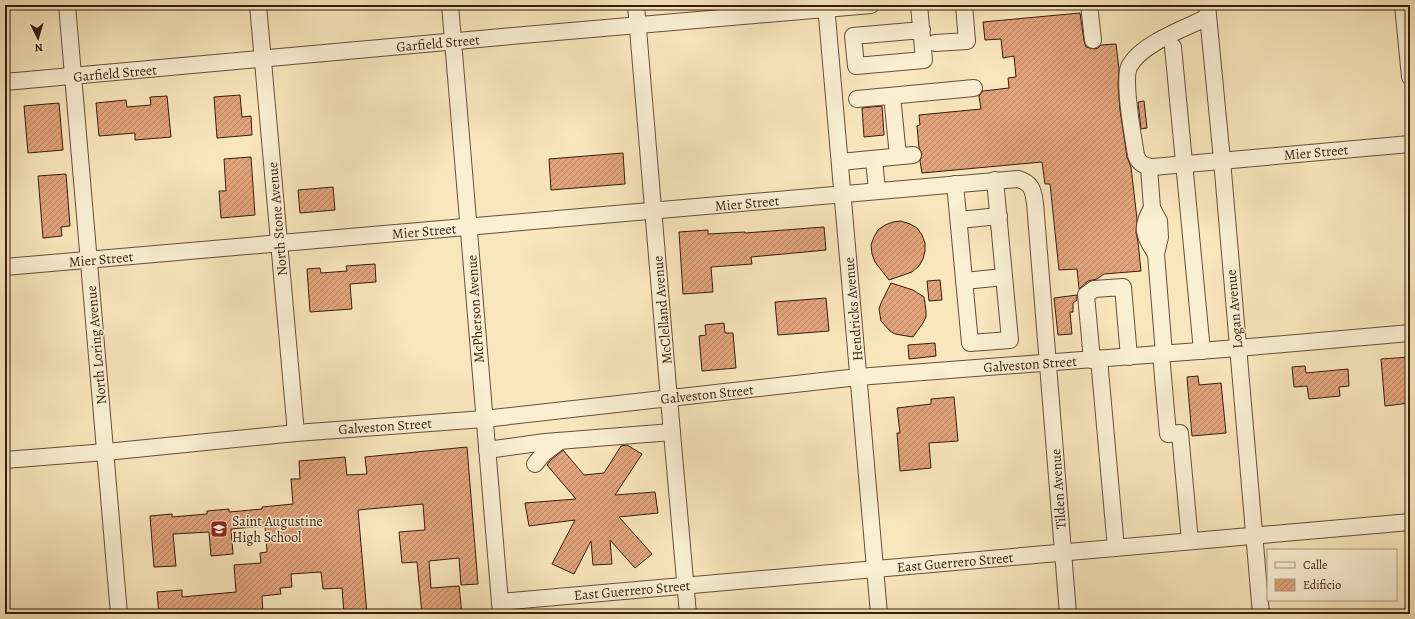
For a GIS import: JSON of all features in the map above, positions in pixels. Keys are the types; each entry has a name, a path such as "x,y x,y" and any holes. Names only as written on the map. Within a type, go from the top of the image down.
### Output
{"street":[{"name":"North Loring Avenue","path":"67,5 119,614"},
{"name":"North Stone Avenue","path":"258,5 296,433"},
{"name":"McPherson Avenue","path":"450,5 500,608"},
{"name":"McClelland Avenue","path":"636,5 688,614"},
{"name":"Garfield Street","path":"5,82 263,60 453,41 638,26 826,7 871,5"},
{"path":"919,5 922,30"},
{"path":"935,43 967,41 964,5"},
{"path":"1089,5 1092,40"},
{"path":"1403,5 1410,77"},
{"name":"Hendricks Avenue","path":"826,7 879,614"},
{"path":"1190,541 1180,433 1168,434 1156,254 1148,243 1145,234 1146,218 1152,208 1149,167 1141,164 1136,155 1128,97 1127,76 1134,59 1141,51 1208,11"},
{"name":"Logan Avenue","path":"1208,11 1261,614"},
{"path":"1173,47 1202,351"},
{"path":"857,99 974,88"},
{"path":"840,162 906,156 892,96"},
{"name":"Mier Street","path":"1149,167 1410,144"},
{"path":"874,159 877,191"},
{"name":"Tilden Avenue","path":"995,180 1018,179 1026,181 1031,186 1034,193 1068,614"},
{"path":"955,184 970,343 1010,340 995,180"},
{"name":"Mier Street","path":"5,267 843,195 995,180"},
{"path":"959,220 999,216"},
{"path":"964,281 1004,277"},
{"path":"1116,548 1096,359 1086,295 1094,289 1123,287 1129,357"},
{"name":"Galveston Street","path":"5,460 106,452 296,433 484,419 858,377 1129,357 1410,333"},
{"path":"487,450 560,440 672,432"},
{"path":"535,464 544,453 560,440"},
{"name":"East Guerrero Street","path":"500,608 686,586 1410,522"}],"building":[{"path":"1080,13 1086,47 1094,49 1101,45 1116,44 1119,69 1118,85 1120,110 1127,157 1131,167 1137,219 1136,232 1141,271 1104,274 1097,279 1088,281 1079,289 1077,269 1059,270 1050,184 1045,184 1042,162 922,173 920,161 922,154 919,148 917,126 920,125 919,115 981,109 979,96 983,91 1009,88 1008,78 1016,77 1014,56 1003,58 1001,39 985,40 983,22"},
{"path":"240,95 242,117 251,116 252,135 217,138 214,97"},
{"path":"167,96 171,137 135,140 135,133 99,136 96,103 126,100 127,107 151,105 150,97"},
{"path":"1144,101 1147,128 1141,129 1138,102"},
{"path":"59,103 63,150 28,153 24,106"},
{"path":"882,106 884,135 864,137 862,108"},
{"path":"623,153 625,184 551,190 549,159"},
{"path":"251,157 255,215 221,218 219,191 226,191 224,159"},
{"path":"66,174 70,226 61,227 62,236 43,238 38,176"},
{"path":"333,187 335,210 300,213 298,190"},
{"path":"901,221 917,228 925,243 925,251 919,266 912,272 889,280 875,262 871,245 878,230 885,225"},
{"path":"824,227 826,250 751,257 752,264 711,267 713,292 683,294 679,232 708,230 708,234 745,233"},
{"path":"375,264 376,282 350,284 352,309 310,312 307,269 320,268 321,273 347,271 346,266"},
{"path":"940,280 942,300 929,301 927,281"},
{"path":"891,283 913,290 924,297 926,317 913,337 895,334 890,331 881,321 879,309"},
{"path":"1077,295 1077,300 1073,303 1073,312 1070,312 1072,334 1058,335 1054,298"},
{"path":"826,298 829,331 778,335 775,302"},
{"path":"724,323 725,333 733,333 736,368 702,371 699,336 706,335 705,325"},
{"path":"935,343 936,356 909,359 908,345"},
{"path":"1410,357 1410,403 1385,406 1381,359"},
{"path":"1305,366 1306,373 1348,369 1349,386 1339,387 1340,396 1309,399 1307,386 1294,387 1292,367"},
{"path":"1198,376 1199,385 1221,383 1226,433 1192,436 1187,377"},
{"path":"954,397 958,441 929,443 931,468 900,471 897,433 900,433 897,408 931,404 931,399"},
{"path":"627,445 642,454 615,495 655,492 658,513 619,517 652,554 635,568 610,540 612,564 593,565 591,541 574,574 552,564 575,520 529,526 525,503 576,499 547,465 563,450 584,475 604,473 621,446"},
{"path":"467,447 478,584 461,585 459,558 429,561 431,588 459,586 462,614 422,614 417,562 402,563 399,532 425,530 423,504 358,510 367,614 344,614 342,588 323,589 321,572 291,574 292,587 280,588 281,594 262,596 263,614 159,614 157,592 182,590 182,597 236,592 234,565 261,563 260,553 267,552 265,526 231,529 233,554 211,556 209,532 173,534 176,566 154,567 150,516 172,514 172,517 207,514 207,511 229,509 229,512 293,504 291,479 300,479 299,461 345,457 347,475 367,474 365,457"}],"place":[{"name":"Saint Augustine High School","path":"219,529"}]}
